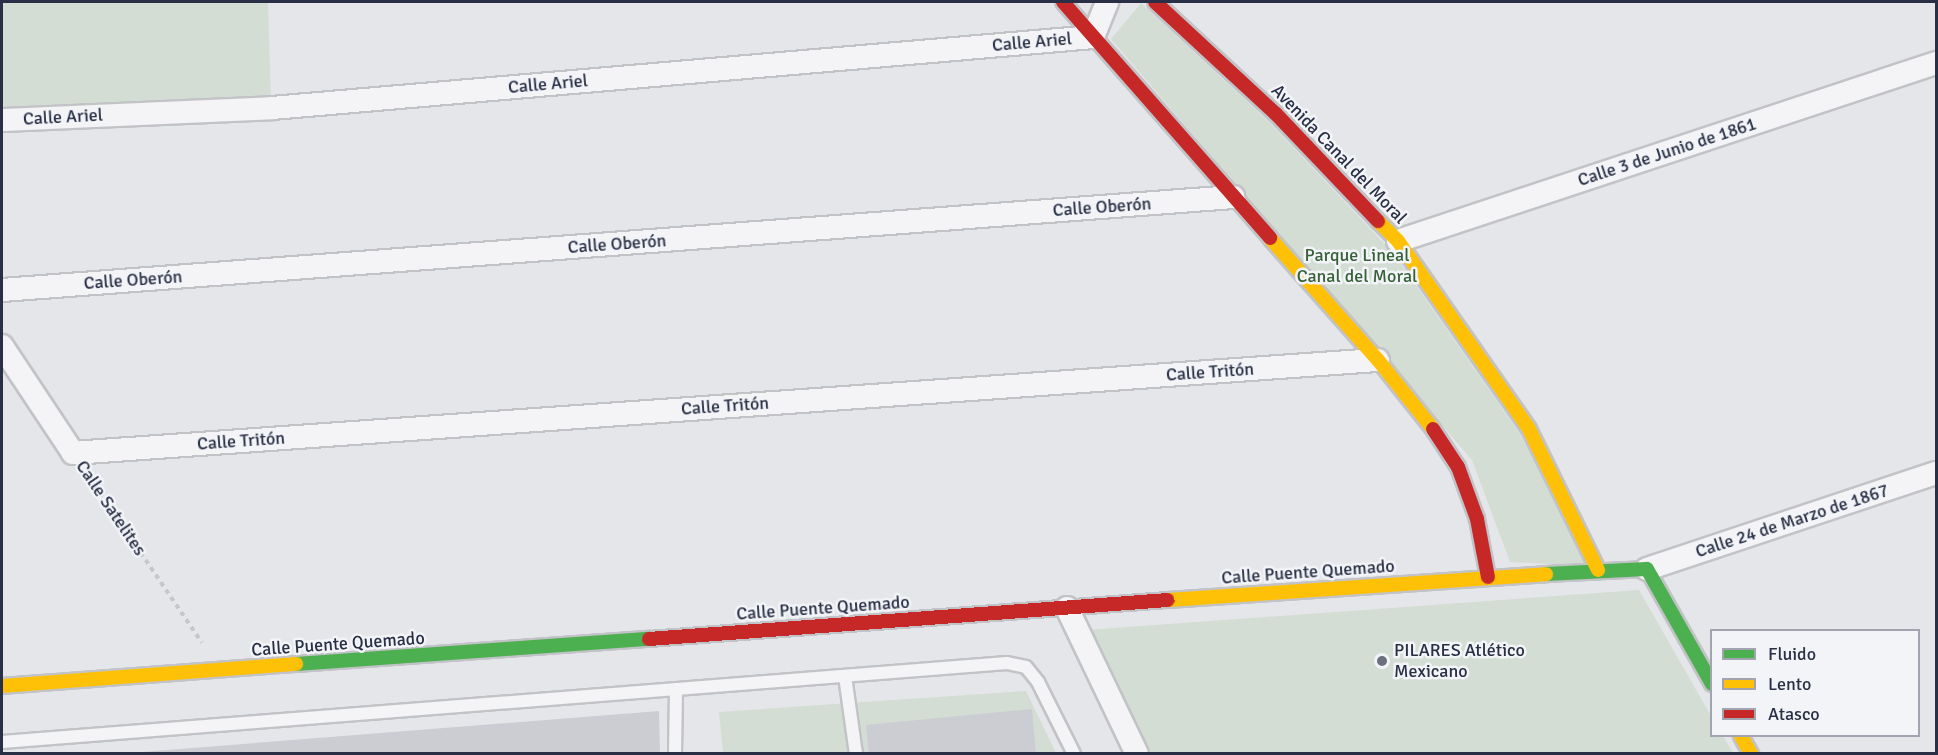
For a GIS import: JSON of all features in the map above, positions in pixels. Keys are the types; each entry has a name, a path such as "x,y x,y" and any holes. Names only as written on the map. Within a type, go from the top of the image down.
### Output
{"street":[{"path":"1063,2 1378,360 1431,426 1458,467 1477,519 1488,577"},
{"path":"1093,37 1107,2"},
{"name":"Avenida Canal del Moral","path":"1155,2 1275,114 1398,241 1529,429 1598,570"},
{"name":"Calle Ariel","path":"2,120 272,108 1093,37"},
{"name":"Calle 3 de Junio de 1861","path":"1398,241 1936,63"},
{"name":"Calle Oberón","path":"2,290 1233,197"},
{"name":"Calle Satelites","path":"2,346 73,453"},
{"name":"Calle Tritón","path":"73,453 1378,360"},
{"name":"Calle 24 de Marzo de 1867","path":"1647,569 1936,473"},
{"path":"1647,569 1710,680"},
{"name":"Calle Puente Quemado","path":"2,686 1488,577 1647,569"},
{"path":"1067,608 1137,753"},
{"path":"1742,737 1751,753"}],"lane":[{"path":"2,742 1007,663 1026,667 1038,681 1074,753"},
{"path":"845,676 856,753"},
{"path":"675,753 676,689"}],"path":[{"name":"Calle Satelites","path":"73,453 221,670"}],"green space":[{"path":"2,2 268,2 271,104 2,123"},
{"name":"Parque Lineal Canal del Moral","path":"1141,3 1268,121 1394,254 1520,434 1591,566 1510,562 1472,460 1111,39"},
{"path":"1639,590 1710,714 1710,737 1724,737 1733,753 1147,753 1086,630"},
{"path":"1026,691 1056,753 723,753 719,712"}],"building":[{"path":"1032,709 1036,754 869,754 866,725"},
{"path":"659,711 660,754 142,754 142,752"}],"traffic: fast":[{"path":"1546,574 1647,569 1710,680"},
{"path":"296,664 649,639"}],"traffic: slow":[{"path":"1378,221 1398,241 1529,429 1598,570"},
{"path":"1270,238 1378,360 1433,429"},
{"path":"1168,600 1546,574"},
{"path":"2,686 296,664"},
{"path":"1742,737 1751,754"}],"traffic: jam":[{"path":"1063,2 1270,238"},
{"path":"1155,2 1276,114 1378,221"},
{"path":"1433,429 1458,467 1477,519 1488,577"},
{"path":"649,639 1168,600"}],"place":[{"name":"PILARES Atlético Mexicano","path":"1382,661"}]}
